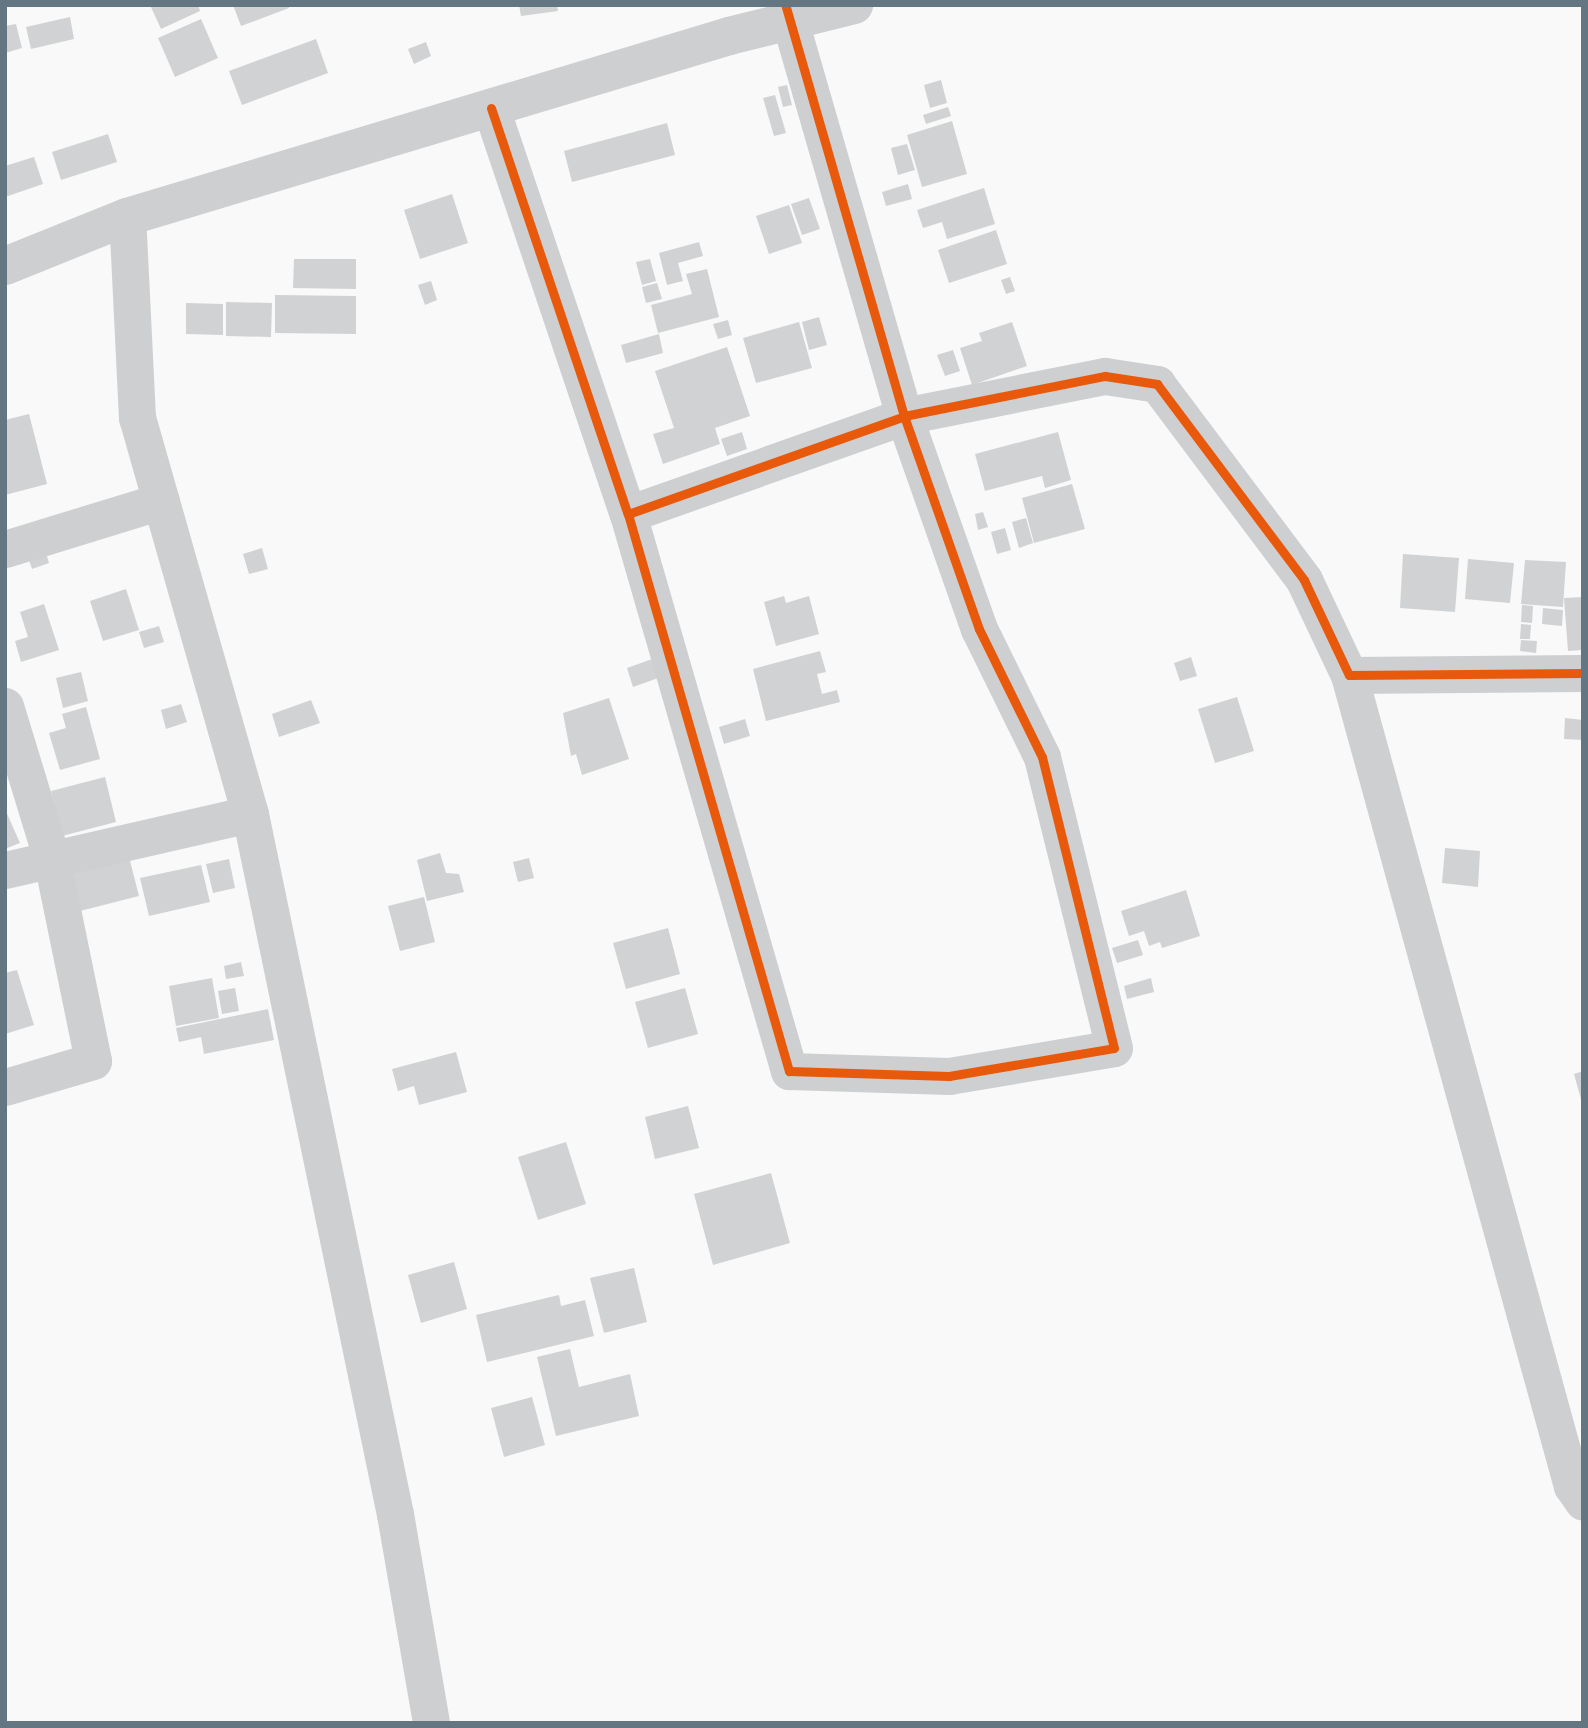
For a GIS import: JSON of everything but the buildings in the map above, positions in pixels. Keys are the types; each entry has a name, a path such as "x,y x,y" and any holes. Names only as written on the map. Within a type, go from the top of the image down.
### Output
{"street":[{"path":"5,266 127,216 491,108 787,14 854,5"},
{"path":"491,108 628,514 789,1071 949,1076 1114,1048 1041,757 979,629 904,416 787,14"},
{"path":"127,216 136,418 250,814 395,1514 431,1723"},
{"path":"628,514 904,416 1105,376 1157,384 1304,580 1349,675 1572,1486 1583,1502"},
{"path":"5,549 160,501"},
{"path":"1349,675 1583,673"},
{"path":"5,706 51,856 93,1060 5,1087"},
{"path":"5,870 51,856 250,814"}],"cycle path":[{"path":"628,514 789,1071 949,1076 1114,1048 1042,757 979,629 904,416 785,5"},
{"path":"491,108 628,514 904,416 1105,376 1157,384 1304,580 1349,675 1583,673"}]}
